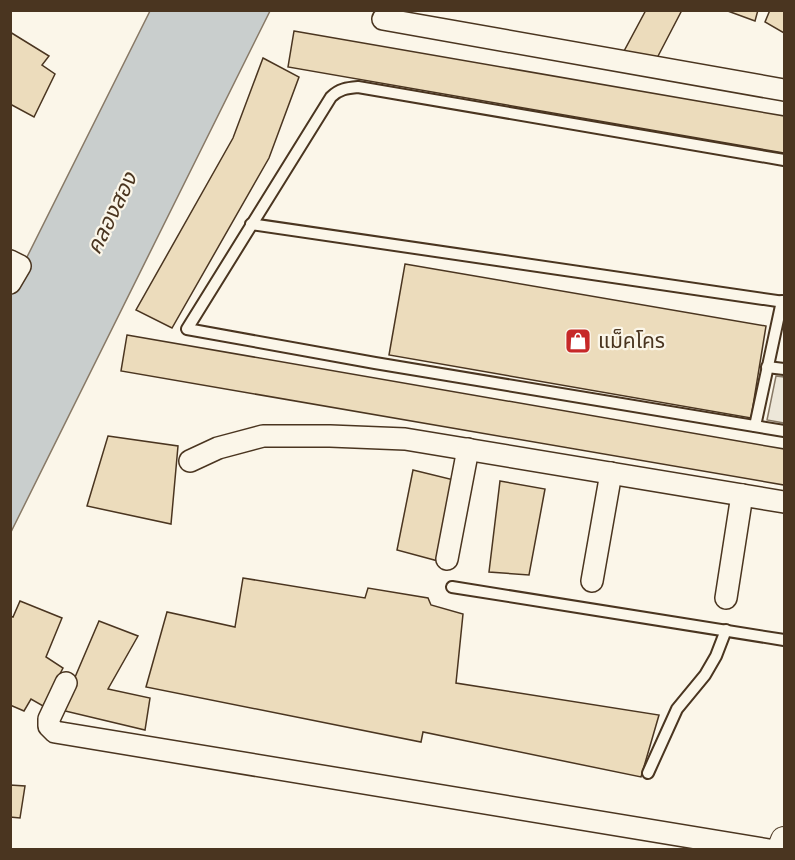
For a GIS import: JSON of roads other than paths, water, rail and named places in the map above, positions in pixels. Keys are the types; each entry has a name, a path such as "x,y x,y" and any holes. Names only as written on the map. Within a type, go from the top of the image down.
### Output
{"street":[{"path":"383,19 784,90"},
{"path":"10,261 20,266 10,283"},
{"path":"190,461 218,448 262,436 405,439 784,502"},
{"path":"447,559 468,449"},
{"path":"592,581 611,473"},
{"path":"726,598 742,495"},
{"path":"66,683 49,720 49,726 55,732 770,849"},
{"path":"780,849 784,840"}],"lane":[{"path":"784,160 358,87 345,88 337,91 331,97 187,328 375,363 784,431"},
{"path":"251,224 783,301 755,426"},
{"path":"767,367 784,369"},
{"path":"452,587 784,640"},
{"path":"648,773 678,709 705,675 716,656 726,630"}],"water":[{"name":"คลองสอง","path":"150,11 270,11 11,532 10,291"}],"place":[{"name":"แม็คโคร","path":"578,341"}]}
